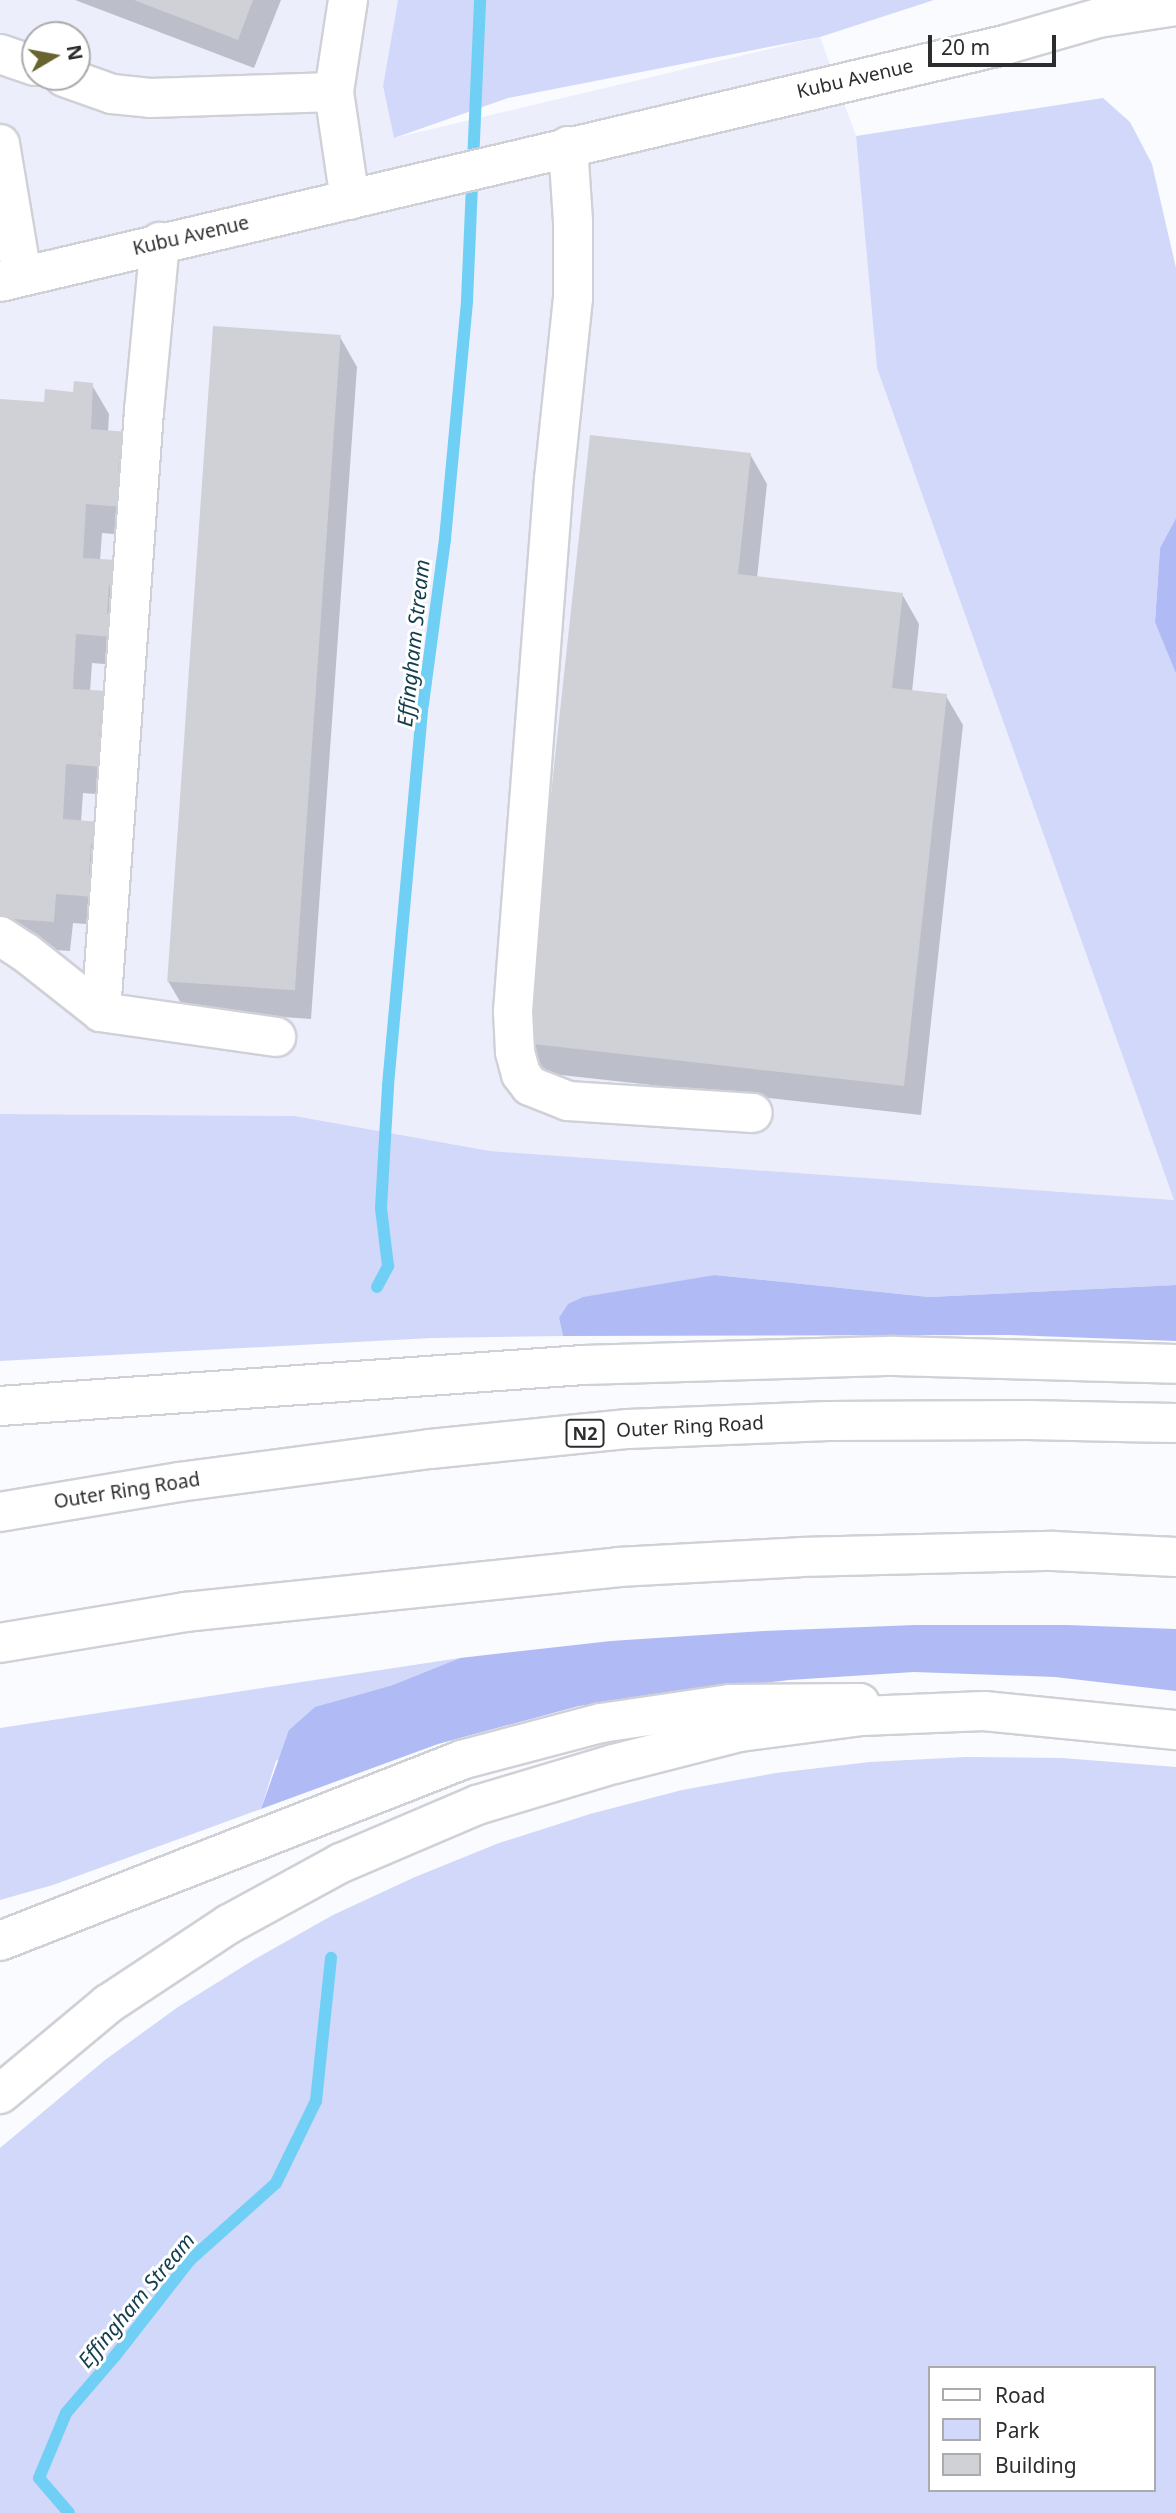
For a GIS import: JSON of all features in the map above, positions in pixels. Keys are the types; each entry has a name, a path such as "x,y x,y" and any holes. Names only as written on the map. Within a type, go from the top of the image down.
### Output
{"main road":[{"path":"348,0 334,92 366,196"},
{"name":"Kubu Avenue","path":"11,279 1008,44 1098,18 1176,6"},
{"path":"0,54 21,61"},
{"path":"91,87 112,94 150,98 334,92"},
{"path":"0,144 11,279"},
{"path":"551,150 573,222 573,299 552,505 513,1011 515,1052 521,1074 530,1086 568,1101 753,1113"},
{"path":"101,1012 144,411 160,242"},
{"path":"0,936 25,952 101,1012 276,1037"},
{"path":"0,1406 583,1364 894,1356 1176,1364"},
{"name":"Outer Ring Road","path":"0,1512 192,1480 430,1449 628,1429 828,1421 1028,1420 1176,1423"},
{"path":"0,1643 186,1612 618,1567 800,1557 1053,1551 1176,1557"},
{"path":"0,1941 461,1760 601,1723 730,1704 858,1703 984,1711 1176,1730"},
{"path":"0,2094 108,2004 229,1924 341,1863 477,1805 614,1764 740,1732 862,1716 984,1711"}],"shaded area":[{"path":"0,0 398,0 383,86 394,138 820,37 856,136 877,368 1174,1200 490,1151 295,1116 0,1114"},
{"path":"1176,518 1176,674 1155,622 1160,548"},
{"path":"715,1275 929,1297 1176,1285 1176,1341 1008,1335 563,1336 559,1318 568,1304 583,1297"},
{"path":"915,1625 1067,1625 1176,1629 1176,1691 1055,1677 914,1672 789,1680 579,1706 438,1744 261,1809 289,1730 315,1707 390,1686 460,1658 611,1641"}],"green space":[{"path":"398,0 934,0 820,37 508,98 394,138 383,86"},
{"path":"1103,98 1130,122 1152,164 1176,268 1176,518 1160,548 1155,621 1176,674 1176,1285 929,1297 715,1275 559,1318 563,1336 431,1338 0,1361 0,1114 295,1116 490,1151 1174,1200 877,368 856,136"},
{"path":"460,1658 390,1686 276,1761 261,1809 53,1885 0,1900 0,1728"},
{"path":"966,1757 1062,1758 1176,1767 1176,2513 0,2513 0,2148 105,2060 178,2007 333,1915 415,1877 499,1843 590,1814 682,1790 776,1773 870,1762"}],"building":[{"path":"134,0 253,0 238,40"},
{"path":"213,326 341,335 295,990 167,981"},
{"path":"74,381 93,383 91,429 128,432 126,457 119,456 118,484 123,484 122,507 86,504 83,558 117,560 115,585 109,585 107,614 114,614 112,637 76,634 73,689 109,691 107,715 101,715 99,742 106,743 104,767 66,764 63,819 100,822 99,844 91,844 89,874 96,874 94,897 56,894 54,922 0,918 0,399 44,402 45,389 73,392"},
{"path":"590,435 751,453 738,574 903,593 892,688 947,694 904,1086 524,1043"}],"waterway":[{"name":"Effingham Stream","path":"377,1287 388,1266 381,1208 388,1085 423,704 445,539 467,300 480,0"},
{"name":"Effingham Stream","path":"69,2513 39,2478 66,2413 115,2356 190,2260 276,2183 316,2101 331,1958"}]}
